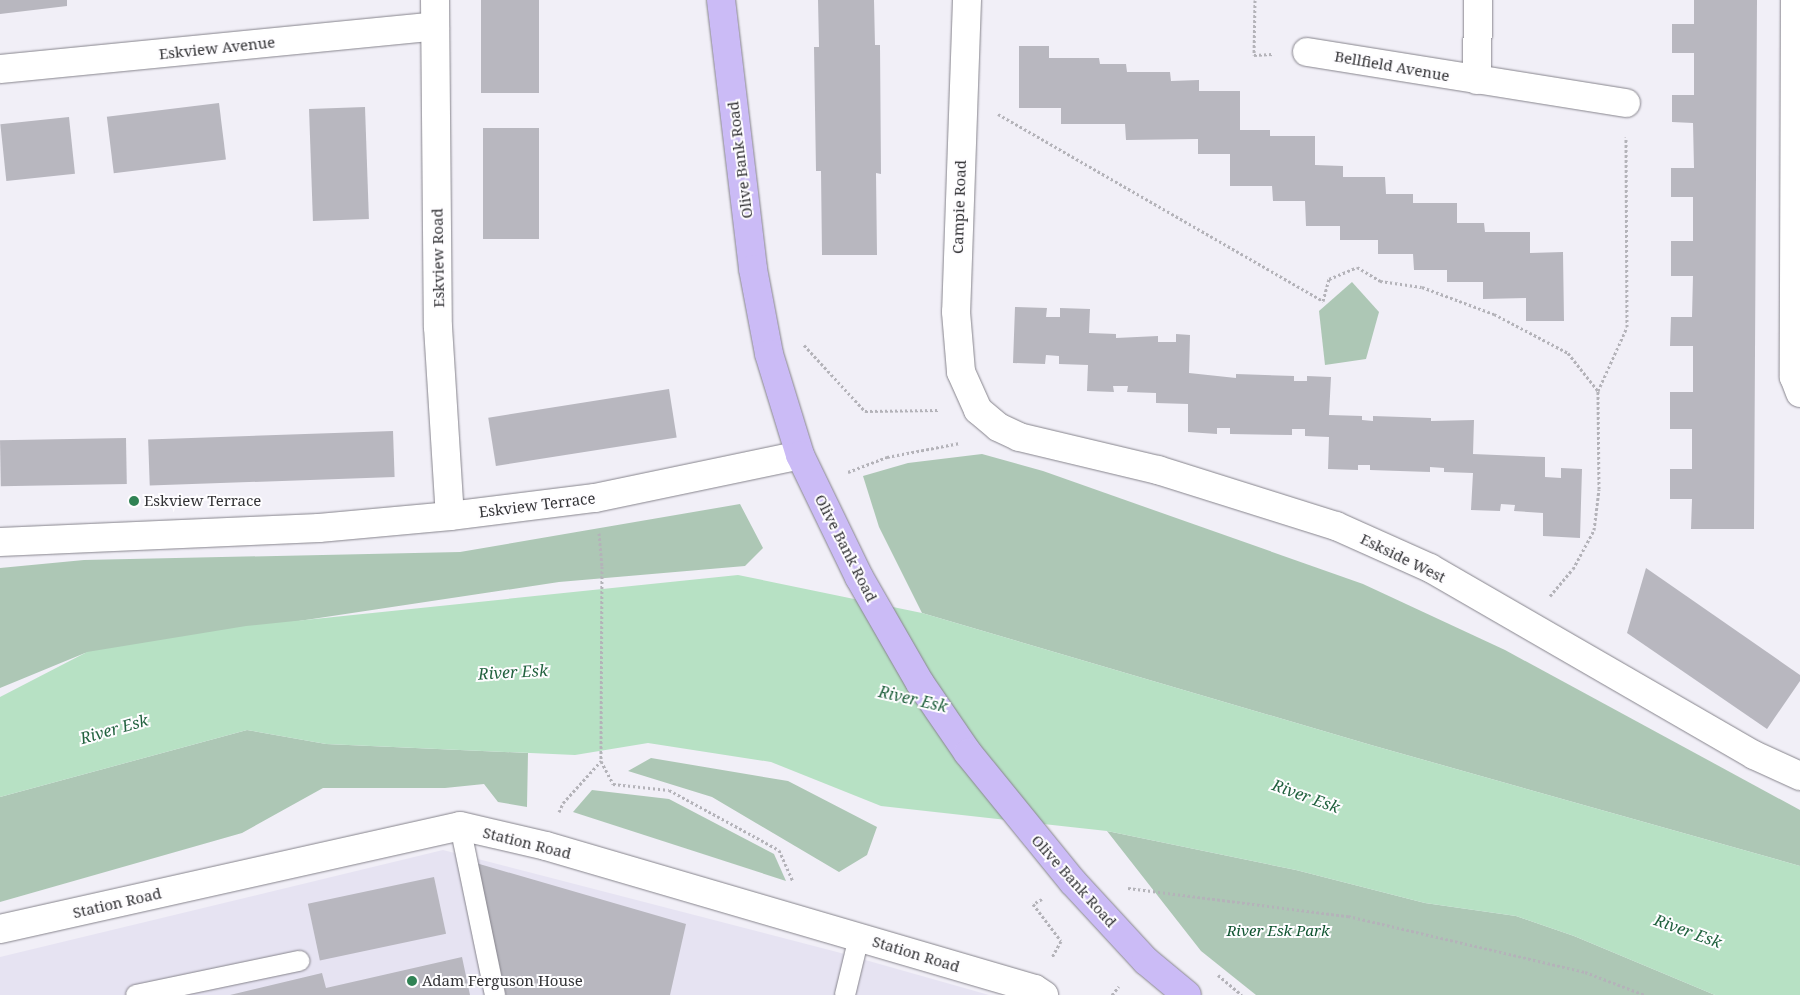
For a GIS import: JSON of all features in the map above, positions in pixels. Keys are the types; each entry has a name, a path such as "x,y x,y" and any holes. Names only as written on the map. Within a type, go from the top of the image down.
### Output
{"main road":[{"name":"Olive Bank Road","path":"721,0 753,269 770,354 800,455 859,577 920,683 968,754 1073,882 1146,961 1187,995"}],"street":[{"name":"Campie Road","path":"967,0 956,312 962,372 978,410"},
{"path":"1477,80 1478,0"},
{"path":"1795,0 1794,377 1800,393"},
{"name":"Eskview Avenue","path":"0,69 435,13"},
{"name":"Eskview Road","path":"435,13 438,326 450,516"},
{"name":"Bellfield Avenue","path":"1307,52 1626,103"},
{"name":"Eskside West","path":"978,410 998,427 1019,437 1158,470 1336,526 1430,568 1526,626 1754,755 1800,776"},
{"name":"Eskview Terrace","path":"0,542 319,528 450,516 596,498 800,455"},
{"name":"Station Road","path":"0,929 460,826 546,846 1035,989 1044,995"}],"lane":[{"path":"460,826 495,995"},
{"path":"845,995 859,937"},
{"path":"136,995 299,961"}],"path":[{"path":"1255,0 1254,55 1307,52"},
{"path":"963,94 1323,301 1329,279 1357,266 1380,281 1422,287 1494,314 1568,353 1598,391"},
{"path":"1526,626 1573,569 1594,530 1599,489 1598,391 1626,327 1626,103"},
{"path":"770,354 805,345 865,411 978,410 959,445 888,457 848,470 851,480"},
{"path":"602,566 601,761 613,784 669,790 779,850 814,925"},
{"path":"546,846 563,803 601,761"},
{"path":"1073,882 1119,890 1135,887 1348,916 1585,972 1645,995"}],"shaded area":[{"path":"443,850 837,952 989,995 0,995 0,957"}],"green space":[{"path":"1352,282 1379,312 1366,359 1325,365 1319,311"},
{"path":"982,454 1043,471 1363,584 1505,650 1800,810 1800,866 1371,745 922,613 879,527 863,476 908,463"},
{"path":"740,504 763,548 745,566 559,582 85,653 0,688 0,568 84,560 460,552"},
{"path":"247,730 326,744 528,753 527,807 498,802 484,784 445,788 323,788 242,833 0,902 0,797"},
{"path":"651,758 788,781 877,827 867,855 839,872 712,797 628,771"},
{"path":"592,790 669,799 774,854 786,881 573,812"},
{"name":"River Esk Park","path":"1107,831 1296,870 1425,903 1516,916 1574,936 1715,995 1256,995 1201,951"}],"water":[{"name":"River Esk","path":"738,575 922,613 1371,745 1800,866 1800,995 1715,995 1574,936 1516,916 1425,903 1296,870 1107,831 881,806 771,762 648,743 575,755 326,744 247,730 0,797 0,697 87,652 246,626"}],"building":[{"path":"0,0 67,0 67,6 0,14"},
{"path":"481,0 539,0 539,93 481,93"},
{"path":"818,0 874,0 875,45 880,45 881,174 876,173 877,255 822,255 821,171 816,171 814,47 819,47"},
{"path":"1694,0 1757,0 1754,529 1691,529 1692,499 1670,499 1670,469 1692,469 1692,429 1670,429 1670,392 1693,392 1693,346 1670,346 1671,317 1692,317 1693,276 1671,276 1671,241 1693,241 1693,197 1671,197 1671,168 1694,168 1693,123 1672,122 1672,95 1694,95 1694,53 1672,53 1672,24 1694,24"},
{"path":"1019,46 1049,46 1049,58 1099,58 1100,64 1126,64 1127,72 1170,72 1171,81 1199,80 1199,91 1240,91 1240,130 1270,130 1270,136 1315,136 1315,165 1343,166 1343,177 1385,177 1386,194 1413,194 1413,203 1457,203 1457,223 1484,223 1485,232 1530,232 1530,253 1563,252 1564,321 1526,321 1526,298 1483,299 1483,282 1447,282 1447,270 1414,270 1413,254 1378,254 1378,240 1340,240 1340,226 1306,226 1305,201 1273,201 1272,186 1230,186 1230,154 1198,154 1198,139 1126,140 1125,124 1061,124 1061,108 1019,108"},
{"path":"219,103 226,160 114,173 107,117"},
{"path":"365,107 369,219 313,221 309,109"},
{"path":"69,117 75,174 6,181 0,124"},
{"path":"483,128 539,128 539,239 483,239"},
{"path":"1015,307 1047,308 1046,317 1060,317 1060,308 1090,309 1089,333 1116,334 1116,338 1158,336 1158,342 1176,342 1176,334 1190,335 1189,373 1236,378 1236,374 1294,376 1294,381 1307,381 1307,376 1331,377 1329,415 1362,416 1362,420 1373,421 1373,416 1431,418 1431,421 1474,420 1473,454 1545,457 1545,477 1561,478 1561,468 1582,469 1580,538 1543,536 1543,513 1514,511 1515,505 1501,504 1500,511 1471,510 1473,473 1444,472 1444,468 1430,467 1430,472 1370,470 1370,465 1358,465 1358,470 1328,469 1329,437 1305,436 1305,429 1292,429 1292,435 1230,434 1230,428 1217,428 1217,434 1188,432 1188,404 1156,403 1156,393 1127,392 1128,386 1113,386 1114,392 1087,391 1088,365 1059,364 1059,356 1046,355 1045,364 1013,363"},
{"path":"669,389 677,437 496,466 488,418"},
{"path":"393,431 395,477 150,486 148,440"},
{"path":"126,438 127,484 1,486 0,440"},
{"path":"1646,568 1800,675 1800,681 1767,729 1627,633"},
{"path":"476,863 686,924 670,995 506,995"},
{"path":"434,877 446,934 320,961 308,904"},
{"name":"Adam Ferguson House","path":"462,957 470,995 230,995 322,973 326,988"}],"place":[{"name":"Eskview Terrace","path":"134,501"},
{"name":"Adam Ferguson House","path":"412,981"}]}
